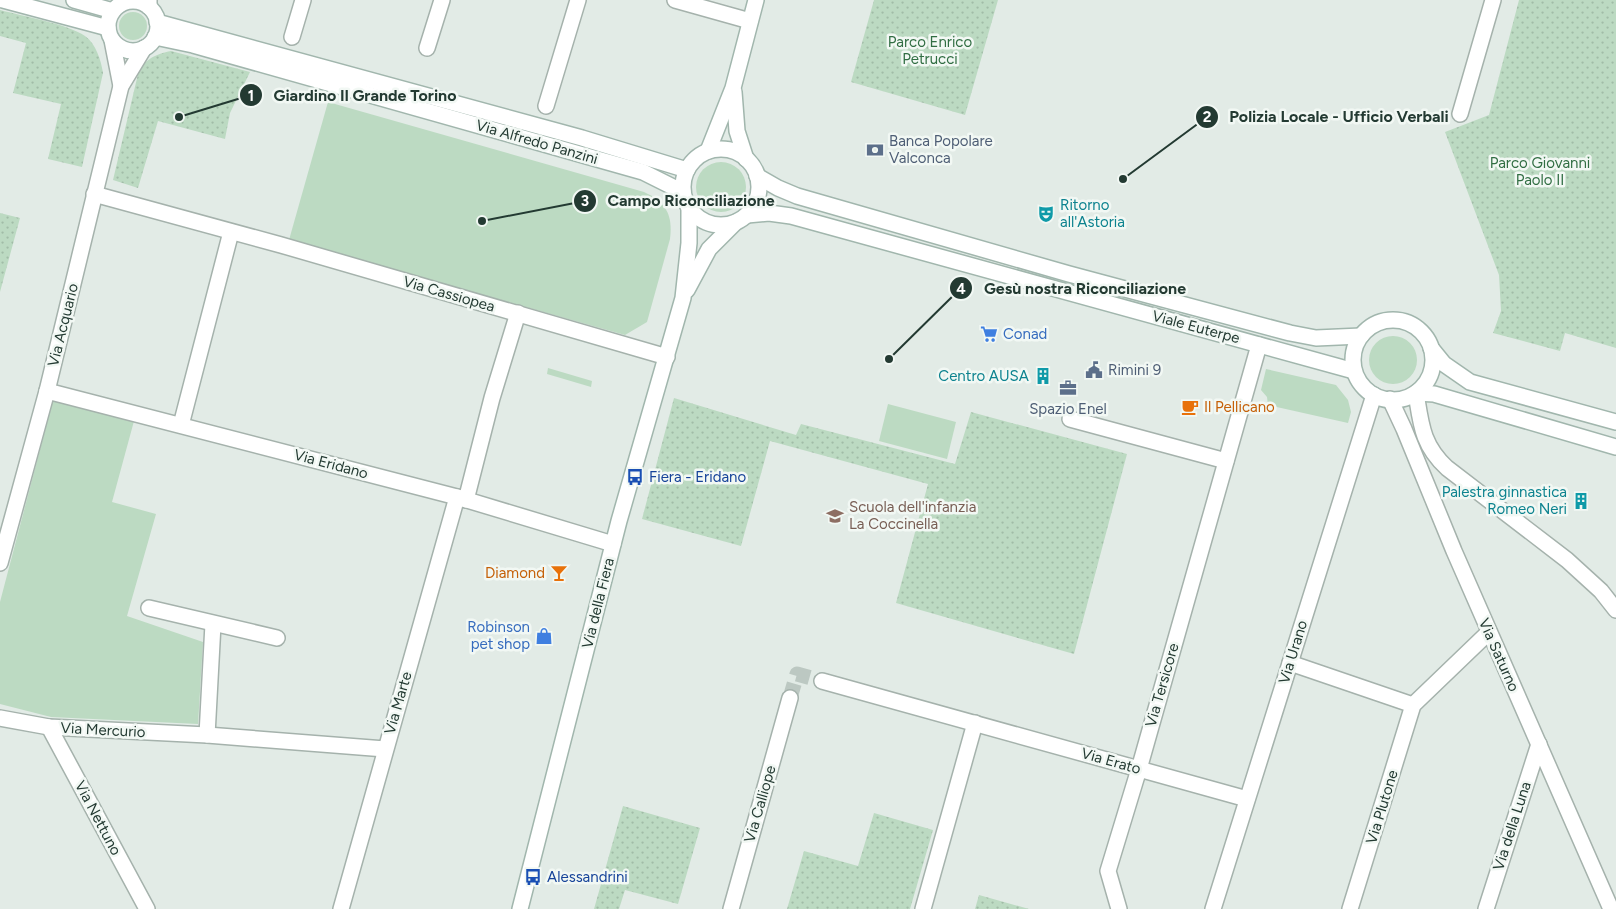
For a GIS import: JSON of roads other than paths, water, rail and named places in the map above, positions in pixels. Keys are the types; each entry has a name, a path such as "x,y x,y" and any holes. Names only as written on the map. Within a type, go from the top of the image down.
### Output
{"street":[{"path":"3,0 110,34"},
{"path":"74,0 119,5 130,1 149,4 155,14 156,29 144,48 134,51 125,50 118,47 110,34 109,19 119,5"},
{"path":"292,37 303,0"},
{"path":"427,48 442,0"},
{"path":"546,106 578,0"},
{"path":"675,0 750,21"},
{"path":"708,151 733,88 756,0"},
{"path":"1460,114 1493,0"},
{"name":"Via Alfredo Panzini","path":"156,29 582,138 686,170"},
{"name":"Via Alfredo Panzini","path":"156,29 193,46 643,172 683,192"},
{"name":"Via Acquario","path":"110,34 121,86"},
{"name":"Via Acquario","path":"0,563 47,391 121,86 144,48"},
{"path":"733,88 737,131 746,159"},
{"path":"724,149 738,153 753,166 757,176 758,194 753,208 741,218 727,224 710,224 695,216 689,208 683,192 686,170 696,158 708,151 724,149"},
{"name":"Viale Euterpe","path":"757,176 797,196 1189,307 1316,338 1361,336"},
{"name":"Via Cassiopea","path":"94,194 667,356"},
{"name":"Via della Fiera","path":"520,909 613,544 683,298 689,243 689,208"},
{"name":"Viale Euterpe","path":"741,218 769,214 790,216 1354,371"},
{"name":"Via della Fiera","path":"683,298 709,248 741,218"},
{"path":"181,425 232,232"},
{"name":"Via Marte","path":"340,909 385,749 518,313"},
{"path":"1431,348 1432,368 1423,386 1416,393 1406,398 1390,399 1374,395 1359,382 1354,371 1355,349 1361,336 1371,327 1383,322 1402,322 1420,331 1444,364 1470,382 1616,422"},
{"name":"Via Tersicore","path":"1119,909 1108,871 1139,769 1258,345"},
{"name":"Via Eridano","path":"47,391 461,498 613,544"},
{"path":"1416,393 1434,394 1616,447"},
{"path":"1416,393 1426,441 1434,456 1446,468 1567,560 1601,591 1616,610"},
{"name":"Via Urano","path":"1213,909 1374,395"},
{"name":"Via Saturno","path":"1390,399 1489,632 1611,909"},
{"path":"1070,419 1226,462"},
{"path":"149,608 278,638"},
{"path":"207,736 213,624"},
{"name":"Via Plutone","path":"1350,909 1413,705 1489,632"},
{"path":"1290,663 1413,705"},
{"name":"Via Erato","path":"822,681 1247,799"},
{"name":"Via Calliope","path":"730,909 790,698"},
{"name":"Via Mercurio","path":"0,718 49,727 385,749"},
{"path":"923,909 975,723"},
{"name":"Via Nettuno","path":"49,727 146,909"},
{"name":"Via della Luna","path":"1486,909 1539,744"}],"tunnel":[{"path":"790,698 797,674 822,681"}],"place":[{"name":"Giardino Il Grande Torino","path":"179,117"},
{"name":"Banca Popolare Valconca","path":"875,150"},
{"name":"Polizia Locale - Ufficio Verbali","path":"1123,179"},
{"name":"Ritorno all'Astoria","path":"1046,214"},
{"name":"Campo Riconciliazione","path":"482,221"},
{"name":"Conad","path":"989,334"},
{"name":"Gesù nostra Riconciliazione","path":"889,359"},
{"name":"Rimini 9","path":"1094,370"},
{"name":"Centro AUSA","path":"1043,376"},
{"name":"Spazio Enel","path":"1068,388"},
{"name":"Il Pellicano","path":"1190,407"},
{"name":"Fiera - Eridano","path":"635,477"},
{"name":"Palestra ginnastica Romeo Neri","path":"1581,501"},
{"name":"Scuola dell'infanzia La Coccinella","path":"835,516"},
{"name":"Diamond","path":"559,573"},
{"name":"Robinson pet shop","path":"544,636"},
{"name":"Alessandrini","path":"533,877"}],"park label":[{"name":"Parco Enrico Petrucci","path":"930,50"},
{"name":"Parco Giovanni Paolo II","path":"1540,172"}]}
